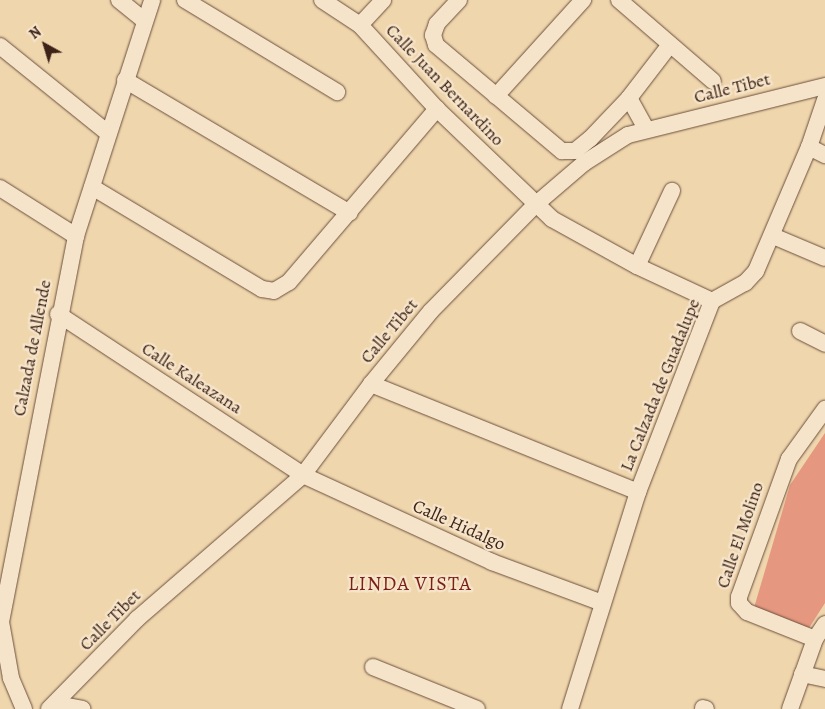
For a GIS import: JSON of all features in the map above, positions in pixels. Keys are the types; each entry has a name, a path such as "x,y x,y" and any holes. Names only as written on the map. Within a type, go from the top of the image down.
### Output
{"street":[{"path":"119,0 145,21"},
{"name":"Calzada de Allende","path":"24,709 11,678 1,622 58,314 76,236 152,0"},
{"path":"184,0 337,92"},
{"name":"Calle Juan Bernardino","path":"322,0 360,26 437,109 535,205 568,229 637,266 712,301"},
{"path":"360,26 383,0"},
{"path":"459,0 437,24 433,39 556,148 569,152 590,139 630,98 669,46"},
{"path":"496,96 583,0"},
{"path":"619,0 669,46 712,81"},
{"path":"0,46 108,133"},
{"path":"125,80 350,214"},
{"name":"Calle Tibet","path":"53,707 137,619 303,475 371,384 431,311 535,205 598,152 646,130 825,86"},
{"path":"630,98 646,130"},
{"name":"La Calzada de Guadalupe","path":"570,709 638,492 712,301 752,277 773,236 809,147 825,100"},
{"path":"92,187 262,289 274,291 289,282 350,214 437,109"},
{"path":"809,147 825,155"},
{"path":"0,188 76,236"},
{"path":"637,266 672,191"},
{"path":"773,236 825,258"},
{"name":"Calle Kaleazana","path":"58,314 303,475"},
{"path":"800,332 825,344"},
{"path":"371,384 638,492"},
{"name":"Calle El Molino","path":"815,639 747,612 739,603 739,597 786,466 825,409"},
{"name":"Calle Hidalgo","path":"303,475 483,558 602,603"},
{"path":"790,709 815,639 825,624"},
{"path":"373,667 477,709"},
{"path":"802,674 825,679"},
{"path":"53,707 83,709"}],"building":[{"path":"825,433 825,603 809,628 754,608 790,485"}],"district":[{"name":"LINDA VISTA","path":"410,583"}]}
